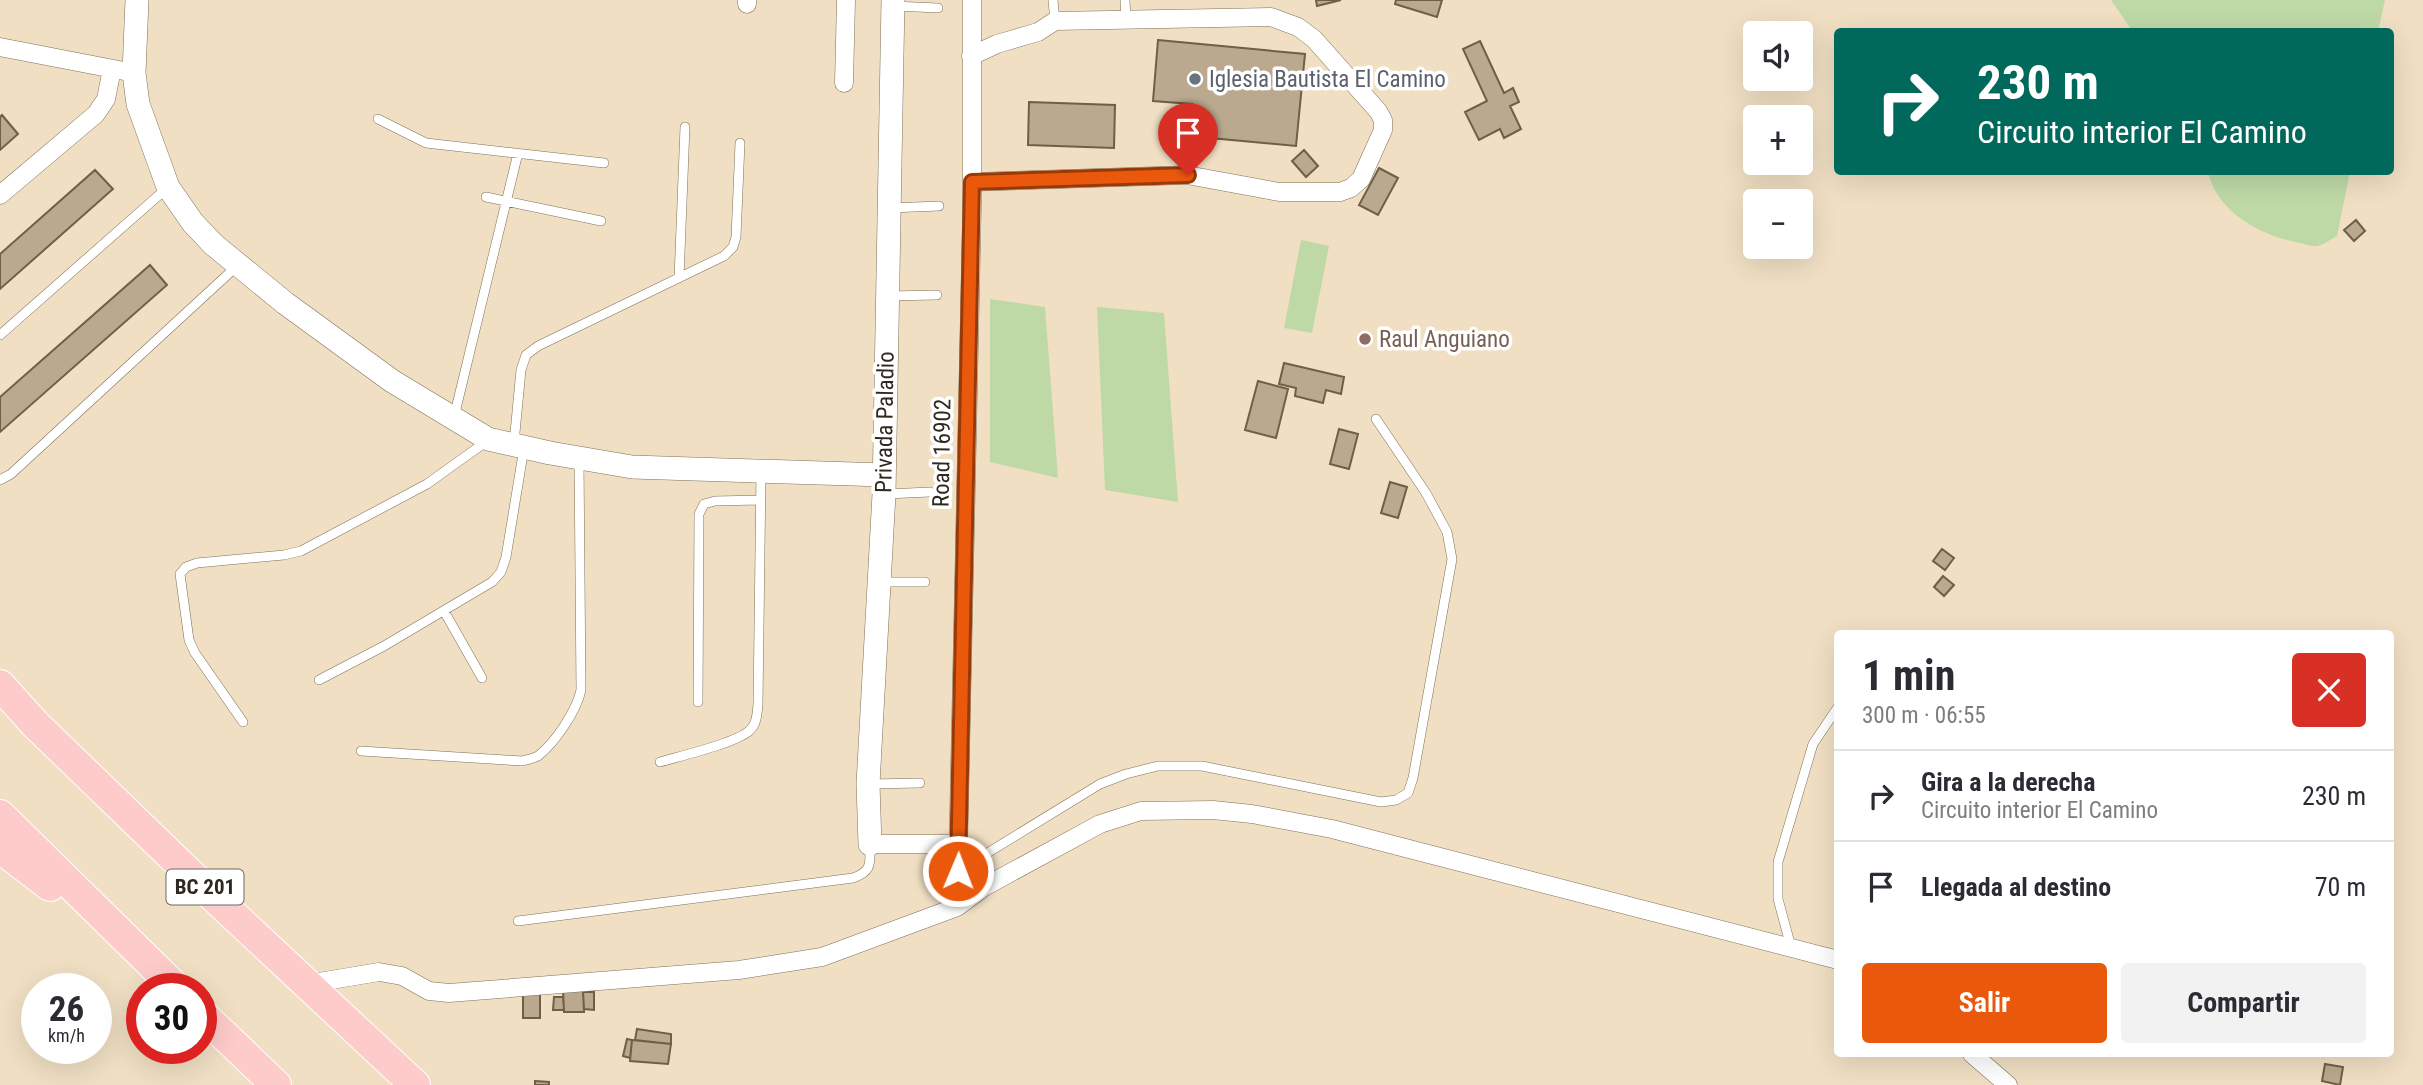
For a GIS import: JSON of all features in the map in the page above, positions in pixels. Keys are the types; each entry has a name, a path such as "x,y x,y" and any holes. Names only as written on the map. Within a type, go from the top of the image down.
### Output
{"highway":[{"name":"BC 201","path":"0,684 36,724 415,1085"},
{"path":"0,815 161,973"},
{"path":"0,848 154,966"},
{"path":"217,1028 276,1085"}],"street":[{"path":"0,195 96,114 123,71 137,0"},
{"path":"844,83 846,0"},
{"name":"Road 16902","path":"957,907 972,182 972,0"},
{"name":"Privada Paladio","path":"870,844 868,784 884,484 892,3"},
{"path":"971,56 997,44 1038,32 1055,21 1271,17 1298,27 1314,39 1383,120 1383,130 1361,179 1351,188 1340,192 1279,192 1188,175 972,182"},
{"path":"3,51 123,71"},
{"path":"123,71 168,187 214,246 392,382 488,439 518,447 632,467 761,471 884,484"},
{"path":"307,984 379,972 402,976 429,991 449,993 739,970 822,957 957,907 984,887 1100,824 1141,811 1213,810 1252,814 1332,830 1834,959"},
{"path":"870,844 959,844"},
{"path":"1975,1057 2008,1085"}],"lane":[{"path":"1053,0 1055,21"},
{"path":"1125,0 1126,20"},
{"path":"892,3 939,8"},
{"path":"378,119 426,144 604,163"},
{"path":"679,278 685,127"},
{"path":"319,680 444,611 486,586 501,572 506,557 518,447 521,370 526,355 538,346 724,256 733,247 736,237 740,143"},
{"path":"454,419 518,153"},
{"path":"0,335 168,187"},
{"path":"486,197 601,221"},
{"path":"888,208 939,206"},
{"path":"0,480 10,474 239,265"},
{"path":"887,296 937,295"},
{"path":"958,871 1100,784 1158,766 1202,766 1381,802 1396,800 1408,793 1413,778 1452,559 1447,532 1426,494 1376,419"},
{"path":"243,722 195,653 189,640 180,574 186,567 197,563 301,551 427,484 488,439"},
{"path":"361,751 522,761 537,757 571,716 578,705 581,690 579,458"},
{"path":"660,762 738,737 750,730 756,721 761,471"},
{"path":"884,484 930,492"},
{"path":"698,702 699,514 704,504 715,501 760,500"},
{"path":"879,583 925,582"},
{"path":"444,611 482,678"},
{"path":"1791,947 1778,899 1778,862 1813,744 1834,713"},
{"path":"868,784 920,783"},
{"path":"518,921 853,878 864,874 870,865 870,844"}],"green space":[{"path":"2111,0 2385,0 2379,28 2130,28"},
{"path":"2209,175 2349,175 2337,236 2317,246 2286,240 2257,228 2231,211 2213,187"},
{"path":"1301,240 1329,246 1312,333 1284,328"},
{"path":"990,299 1045,307 1058,478 990,462"},
{"path":"1097,307 1164,313 1178,502 1105,490"}],"building":[{"path":"1316,0 1341,0 1317,6"},
{"path":"1396,0 1442,0 1437,17 1395,4"},
{"path":"1158,40 1305,54 1296,146 1189,136 1192,104 1153,101"},
{"path":"1480,41 1504,93 1513,88 1519,102 1510,106 1521,129 1504,138 1500,129 1479,140 1465,112 1487,101 1463,49"},
{"path":"1029,102 1115,105 1114,148 1028,145"},
{"path":"2,115 18,134 0,150 0,117"},
{"path":"1304,150 1318,166 1306,177 1292,161"},
{"path":"1379,168 1398,178 1378,215 1359,205"},
{"path":"95,170 113,189 0,289 0,254"},
{"path":"2356,220 2365,231 2354,241 2344,230"},
{"path":"150,265 167,285 0,432 0,397"},
{"path":"1284,363 1344,377 1341,394 1326,390 1323,403 1295,396 1296,388 1279,384"},
{"path":"1258,381 1288,389 1276,438 1245,430"},
{"path":"1339,429 1358,434 1349,469 1330,464"},
{"path":"1390,482 1407,487 1398,518 1381,513"},
{"path":"1942,549 1954,558 1945,570 1933,561"},
{"path":"1943,576 1954,585 1944,596 1934,587"},
{"path":"563,990 583,990 584,1012 564,1012"},
{"path":"523,992 540,992 540,1018 523,1018"},
{"path":"583,992 594,992 594,1010 584,1009"},
{"path":"554,997 563,997 564,1010 553,1010"},
{"path":"637,1029 671,1034 671,1044 635,1040"},
{"path":"627,1039 632,1040 630,1058 623,1056"},
{"path":"632,1040 671,1044 668,1064 630,1061"},
{"path":"2325,1064 2343,1067 2340,1085 2322,1081"},
{"path":"535,1081 549,1082 549,1085 535,1085"}],"place":[{"name":"Iglesia Bautista El Camino","path":"1195,79"},
{"name":"Raul Anguiano","path":"1365,339"}],"route":[{"path":"958,871 972,182 1188,175"}]}
